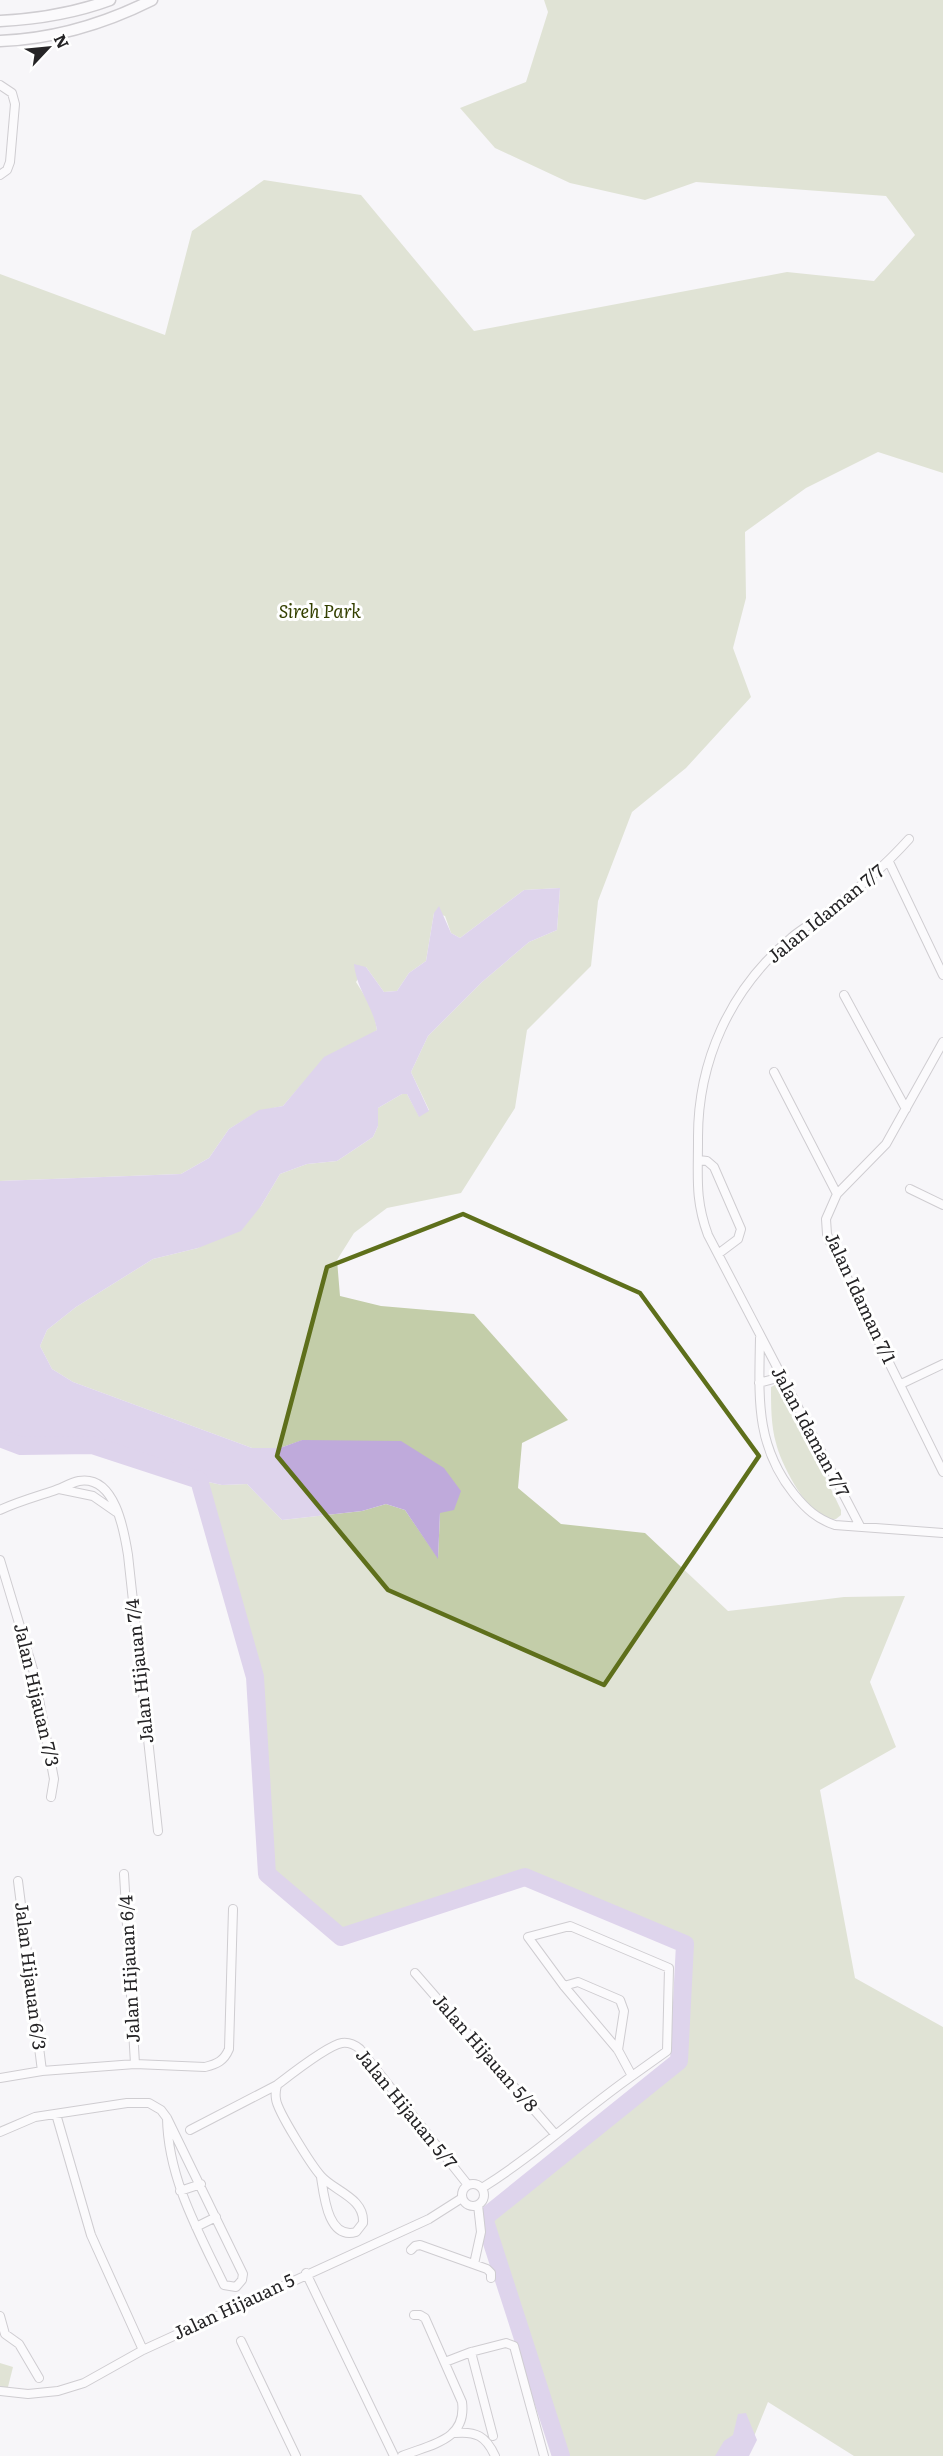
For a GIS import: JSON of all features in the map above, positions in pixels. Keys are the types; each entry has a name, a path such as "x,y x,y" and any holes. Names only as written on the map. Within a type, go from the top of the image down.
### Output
{"street":[{"path":"0,21 27,20 86,9 110,0"},
{"path":"0,41 35,40 94,25 152,0"},
{"path":"0,175 7,170 10,162 15,104 12,93 3,87"},
{"name":"Jalan Idaman 7/7","path":"860,1526 760,1338 701,1215 697,1190 698,1121 704,1078 723,1023 742,991 786,942 889,862 909,839"},
{"path":"889,862 943,975"},
{"path":"844,994 906,1109"},
{"name":"Jalan Idaman 7/1","path":"943,1042 879,1152 837,1194 828,1213 827,1234 943,1472"},
{"path":"774,1072 837,1194"},
{"path":"698,1160 707,1161 714,1167 741,1229 738,1239 718,1254"},
{"path":"910,1189 943,1205"},
{"name":"Jalan Idaman 7/7","path":"760,1338 759,1383 766,1444 772,1462 789,1488 809,1511 821,1520 835,1525 943,1533"},
{"path":"901,1384 943,1364"},
{"path":"759,1383 781,1377"},
{"name":"Jalan Hijauan 7/4","path":"0,1510 80,1481 89,1481 106,1490 124,1530 128,1555 158,1831"},
{"name":"Jalan Hijauan 7/3","path":"0,1560 34,1673 54,1779 51,1797"},
{"name":"Jalan Hijauan 6/4","path":"124,1874 135,2064"},
{"name":"Jalan Hijauan 6/3","path":"18,1881 42,2071"},
{"path":"0,2078 42,2071 135,2064 205,2067 214,2065 225,2058 229,2049 233,1909"},
{"path":"482,2188 513,2169 596,2101 632,2076 667,2051 669,1968 570,1926 528,1937 564,1986 618,2050 632,2076"},
{"name":"Jalan Hijauan 5/8","path":"415,1973 555,2134"},
{"path":"564,1986 578,1982 620,2000 624,2011 618,2050"},
{"name":"Jalan Hijauan 5/7","path":"190,2130 277,2085 336,2044 355,2045 468,2185"},
{"path":"277,2085 275,2098 321,2177 325,2204 331,2217 339,2230 345,2233 356,2232 363,2223 361,2211 344,2192 321,2177"},
{"path":"0,2132 35,2117 127,2103 149,2103 161,2110 167,2118 201,2184 243,2274 242,2280 236,2287 224,2285 180,2191 168,2142 167,2118"},
{"path":"56,2114 91,2235 143,2350"},
{"path":"180,2191 201,2184"},
{"path":"474,2264 481,2232 478,2205 484,2196 482,2188 475,2184 468,2185 463,2191 462,2198 471,2206 478,2205"},
{"name":"Jalan Hijauan 5","path":"0,2391 28,2394 58,2391 84,2383 143,2350 306,2273 429,2219 462,2198"},
{"path":"196,2227 216,2217"},
{"path":"411,2250 420,2245 489,2270 491,2278"},
{"path":"306,2273 394,2456"},
{"path":"414,2315 424,2318 462,2402 464,2415 455,2433"},
{"path":"0,2316 4,2334 19,2343 39,2378"},
{"path":"241,2341 296,2456"},
{"path":"444,2362 506,2343 514,2346 544,2456"},
{"path":"471,2352 493,2436"},
{"path":"402,2456 455,2433 471,2432 480,2436 495,2456"}],"highlighted area":[{"path":"463,1214 640,1293 759,1456 604,1685 388,1590 277,1456 327,1267"}],"green space":[{"name":"Sireh Park","path":"544,0 943,0 943,473 878,452 806,488 745,532 746,598 733,648 751,697 686,768 632,812 598,901 591,966 527,1030 515,1108 461,1193 387,1208 354,1233 337,1260 340,1296 381,1306 474,1314 568,1420 522,1443 518,1488 561,1524 645,1533 728,1611 844,1597 905,1596 870,1682 896,1747 820,1790 855,1978 943,2027 943,2456 854,2456 768,2402 746,2456 561,2456 484,2218 679,2061 685,1944 525,1877 341,1937 267,1874 255,1677 199,1480 222,1485 247,1484 282,1520 362,1511 386,1504 405,1510 438,1558 440,1513 303,1440 280,1448 252,1448 73,1382 52,1369 40,1346 47,1330 76,1307 153,1259 198,1248 261,1206 280,1174 307,1164 337,1161 373,1137 378,1126 378,1108 402,1094 407,1094 419,1116 429,1110 411,1072 428,1036 482,982 529,942 557,930 560,888 524,890 460,938 451,933 445,916 434,913 426,961 409,973 397,991 384,992 366,967 356,982 373,1009 377,1030 302,1084 283,1106 259,1111 229,1129 209,1158 181,1174 0,1181 0,274 165,335 192,231 264,180 361,195 474,331 787,272 874,281 915,235 886,196 696,182 645,200 570,183 495,148 460,108 526,82 548,12"},
{"path":"777,1384 782,1386 841,1510 841,1515 836,1519 823,1517 809,1505 794,1484 778,1451 774,1436 771,1387"},
{"path":"0,2363 13,2367 8,2387 0,2387"}],"shaded area":[{"path":"560,888 557,930 529,942 482,982 428,1036 411,1072 429,1111 419,1117 407,1094 402,1094 378,1108 378,1126 373,1137 337,1161 307,1164 280,1174 261,1206 241,1231 198,1248 153,1259 76,1307 47,1330 40,1346 52,1369 73,1382 252,1448 280,1448 302,1440 401,1441 444,1468 461,1491 454,1510 440,1513 438,1559 405,1510 386,1504 362,1511 282,1520 247,1484 222,1485 199,1480 92,1445 21,1446 0,1438 0,1181 181,1174 209,1158 229,1129 259,1110 283,1106 324,1057 377,1030 372,1012 358,982 354,964 366,967 384,992 397,991 409,973 426,961 434,913 439,906 451,933 460,938 524,890"},
{"path":"746,2413 757,2440 749,2456 715,2456 724,2441 733,2435 738,2414"}],"waterway":[{"path":"0,1438 21,1446 92,1445 199,1480 255,1677 267,1874 341,1937 525,1877 685,1944 679,2061 484,2218 561,2456"}]}
